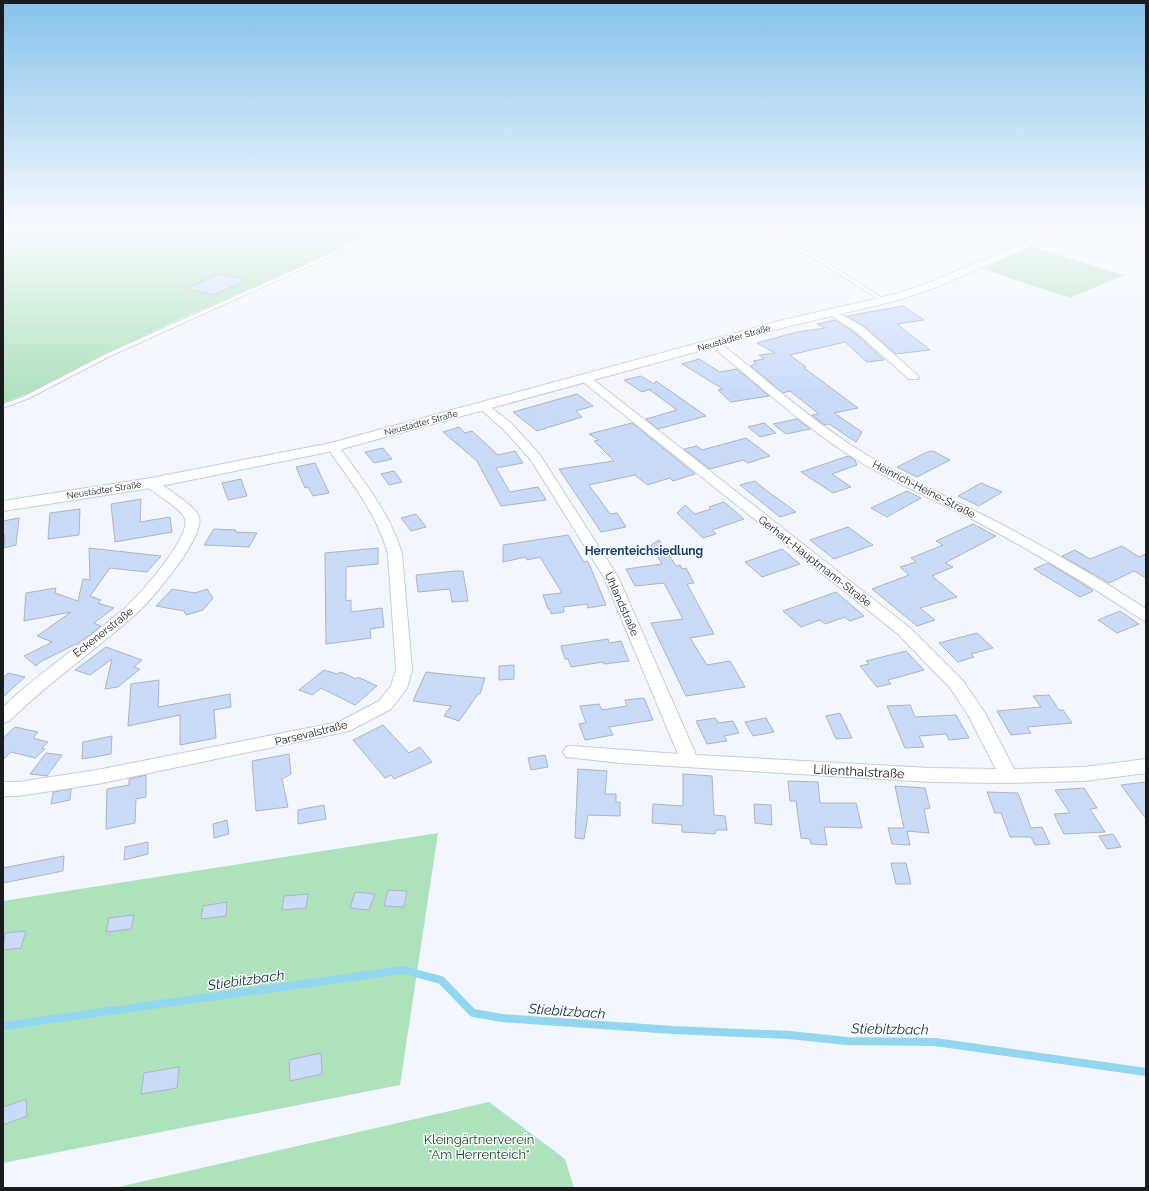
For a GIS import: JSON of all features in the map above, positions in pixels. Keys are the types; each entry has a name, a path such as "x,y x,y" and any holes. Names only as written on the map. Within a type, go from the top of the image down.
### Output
{"street":[{"name":"Neustädter Straße","path":"3,506 151,483 333,446 833,313 885,301 933,285"},
{"path":"833,313 859,329 913,377"},
{"name":"Heinrich-Heine-Straße","path":"715,344 853,452 913,486 1020,539 1120,598 1146,616"},
{"name":"Gerhart-Hauptmann-Straße","path":"586,379 904,631 957,685 976,714 1009,776"},
{"name":"Uhlandstraße","path":"484,407 507,426 536,458 588,538 611,577 690,761"},
{"name":"Parsevalstraße","path":"3,789 18,790 97,777 343,727 385,705 399,688 404,670 395,554 392,538 384,523 333,446"},
{"name":"Eckenerstraße","path":"3,717 32,689 132,610 154,586 187,542 193,528 192,517 183,507 151,483"},
{"name":"Lilienthalstraße","path":"572,752 690,761 930,775 1009,776 1084,774 1146,766"}],"lane":[{"path":"3,406 27,397 108,355 265,285"},
{"path":"859,285 885,301"}],"green space":[{"path":"3,285 258,285 169,324 36,390 3,403"},
{"path":"1030,285 1102,285 1070,298"},
{"path":"438,833 400,1085 3,1163 3,901"},
{"name":"Kleingärtnerverein \"Am Herrenteich\"","path":"489,1102 565,1159 574,1188 114,1188"}],"building":[{"path":"195,285 236,285 214,295 187,288"},
{"path":"903,306 924,320 897,324 930,350 896,354 864,326 847,316"},
{"path":"835,320 854,332 884,360 867,362 845,342 790,355 806,367 803,367 858,408 834,413 862,432 856,442 829,424 825,425 812,415 819,414 790,391 783,393 751,366 756,363 753,361 764,359 759,355 775,353 757,343 797,332 825,328 817,324"},
{"path":"699,359 720,372 737,369 769,396 731,402 718,390 723,389 682,364"},
{"path":"641,376 654,384 656,381 706,416 658,429 646,419 677,410 650,390 651,389 642,392 624,380"},
{"path":"577,394 593,406 576,411 582,417 537,431 513,412"},
{"path":"797,419 810,429 786,434 773,424"},
{"path":"632,423 695,474 673,481 670,478 647,485 635,475 589,485 610,514 617,513 626,527 601,532 559,469 614,461 594,441 599,440 589,434"},
{"path":"764,423 776,433 760,437 748,427"},
{"path":"459,427 465,433 472,431 498,455 515,451 523,463 496,468 510,492 538,487 546,500 501,506 477,461 443,432"},
{"path":"746,438 770,456 748,463 743,460 710,469 684,449 697,446 702,450"},
{"path":"383,448 392,459 374,463 365,452"},
{"path":"933,451 950,460 917,477 897,467 927,452"},
{"path":"848,456 855,460 857,465 832,474 851,487 833,493 801,472"},
{"path":"315,463 329,493 313,496 308,487 305,488 296,467"},
{"path":"394,471 402,482 389,485 381,474"},
{"path":"241,479 247,496 228,500 222,483"},
{"path":"755,481 796,512 780,517 740,485"},
{"path":"981,483 1002,492 979,506 958,496"},
{"path":"907,491 921,498 887,517 871,508"},
{"path":"141,499 140,522 170,517 172,532 115,542 111,504"},
{"path":"724,502 744,519 712,530 716,534 703,538 677,513 685,505 695,514 711,509 709,507"},
{"path":"80,509 79,535 48,539 50,513"},
{"path":"416,514 426,527 411,531 401,518"},
{"path":"19,518 16,545 4,548 5,535 3,535 3,521"},
{"path":"973,524 996,536 945,563 953,567 932,576 957,597 920,608 935,620 917,626 872,589 909,575 900,567 916,562 911,558 943,545 936,541"},
{"path":"848,527 873,545 834,559 810,540"},
{"path":"214,529 257,533 249,547 204,545"},
{"path":"568,535 584,562 587,561 590,566 606,605 588,608 587,604 563,607 564,612 551,614 543,595 562,593 540,557 527,560 526,557 503,562 503,545"},
{"path":"659,540 676,566 680,565 682,569 686,568 694,583 687,584 714,634 690,638 707,665 730,661 745,687 686,696 651,623 683,619 664,583 635,586 626,569 662,564 651,545"},
{"path":"1122,546 1139,557 1146,554 1146,578 1134,571 1109,583 1062,556 1075,550 1090,559"},
{"path":"89,548 161,556 147,572 110,568 90,596 101,600 98,603 114,608 94,623 101,626 80,642 40,662 36,666 24,656 52,642 37,636 71,612 24,621 26,593 56,588 55,593 78,601 83,579 90,580"},
{"path":"378,548 378,564 346,567 346,601 351,600 351,612 382,608 384,627 370,629 371,638 326,644 325,553"},
{"path":"782,549 800,564 762,577 745,562"},
{"path":"1048,563 1093,591 1080,597 1034,569"},
{"path":"463,571 468,601 452,602 450,589 418,592 416,575"},
{"path":"172,589 195,593 207,589 213,598 203,610 186,615 184,611 156,606"},
{"path":"836,592 864,616 850,621 845,617 825,624 820,620 801,627 783,611"},
{"path":"1120,611 1139,624 1117,633 1098,620"},
{"path":"977,633 993,648 971,654 974,657 958,662 939,643"},
{"path":"608,639 609,643 621,641 629,661 604,664 603,662 571,667 568,659 565,659 561,646"},
{"path":"106,647 142,660 134,667 140,669 118,687 105,689 112,659 90,675 75,670"},
{"path":"906,651 924,670 888,680 891,684 877,687 860,666 869,664 866,661"},
{"path":"514,665 514,679 499,680 499,666"},
{"path":"324,670 337,674 341,672 356,679 358,677 377,686 355,705 321,688 312,695 299,690"},
{"path":"426,672 485,678 480,694 478,694 459,721 444,716 451,706 413,701"},
{"path":"8,673 25,677 3,697 3,678"},
{"path":"159,680 158,707 230,694 231,707 214,710 216,738 180,745 180,715 128,726 131,684"},
{"path":"1049,695 1059,710 1063,710 1072,723 1027,727 1031,733 1011,735 997,711 1041,707 1033,696"},
{"path":"644,698 653,720 609,727 613,735 585,740 579,724 586,723 580,706 599,704 602,710 627,706 625,700"},
{"path":"910,705 915,717 956,715 969,738 949,740 946,734 919,736 924,747 905,748 887,706"},
{"path":"840,713 852,738 836,739 826,716"},
{"path":"715,718 718,723 733,721 739,733 724,736 727,741 707,744 696,721"},
{"path":"766,718 774,732 753,736 745,722"},
{"path":"383,725 409,753 420,747 432,762 394,779 391,775 385,778 353,740"},
{"path":"15,727 38,732 33,738 48,742 42,748 45,749 35,758 11,752 3,760 3,738"},
{"path":"112,736 111,754 82,759 83,742"},
{"path":"46,753 62,755 47,776 30,774"},
{"path":"289,754 291,774 282,779 288,807 256,811 252,761"},
{"path":"545,755 548,767 531,770 528,758"},
{"path":"578,769 607,771 605,794 616,794 616,802 620,802 620,816 588,815 584,839 575,838"},
{"path":"683,774 712,776 714,815 725,816 727,830 716,830 715,834 682,832 682,825 652,823 653,804 683,806"},
{"path":"146,775 146,797 136,799 135,823 106,829 107,789 129,785 129,779"},
{"path":"788,781 818,782 820,803 856,803 862,828 824,827 827,845 811,844 810,839 801,838 796,801 790,801"},
{"path":"1146,782 1146,819 1121,785"},
{"path":"895,786 925,788 930,808 924,809 929,833 907,831 910,845 892,844 888,828 904,828"},
{"path":"1084,788 1097,808 1090,809 1105,832 1064,834 1054,814 1070,813 1055,790"},
{"path":"71,789 70,800 51,804 53,792"},
{"path":"987,792 1018,793 1031,828 1042,827 1050,844 1035,845 1031,837 1010,837 1001,813 995,813"},
{"path":"754,804 771,805 772,825 755,823"},
{"path":"324,805 326,819 298,824 298,810"},
{"path":"227,820 229,834 214,838 213,824"},
{"path":"1113,834 1121,847 1107,849 1099,836"},
{"path":"148,842 148,854 124,860 125,847"},
{"path":"64,856 63,871 3,883 3,868"},
{"path":"891,863 906,863 911,884 896,884"},
{"path":"388,890 407,891 404,907 384,906"},
{"path":"355,892 375,894 369,910 350,908"},
{"path":"308,894 306,908 282,910 284,896"},
{"path":"227,902 226,916 201,919 203,906"},
{"path":"134,915 131,929 106,932 109,918"},
{"path":"26,931 21,948 3,950 5,933"},
{"path":"321,1053 322,1074 290,1081 289,1060"},
{"path":"179,1067 177,1088 141,1094 144,1073"},
{"path":"26,1099 27,1116 3,1125 3,1107"}],"waterway":[{"name":"Stiebitzbach","path":"3,1026 403,970 441,980 473,1013 502,1018 673,1030 789,1035 847,1041 935,1042 1146,1072"}],"district":[{"name":"Herrenteichsiedlung","path":"644,551"}]}
